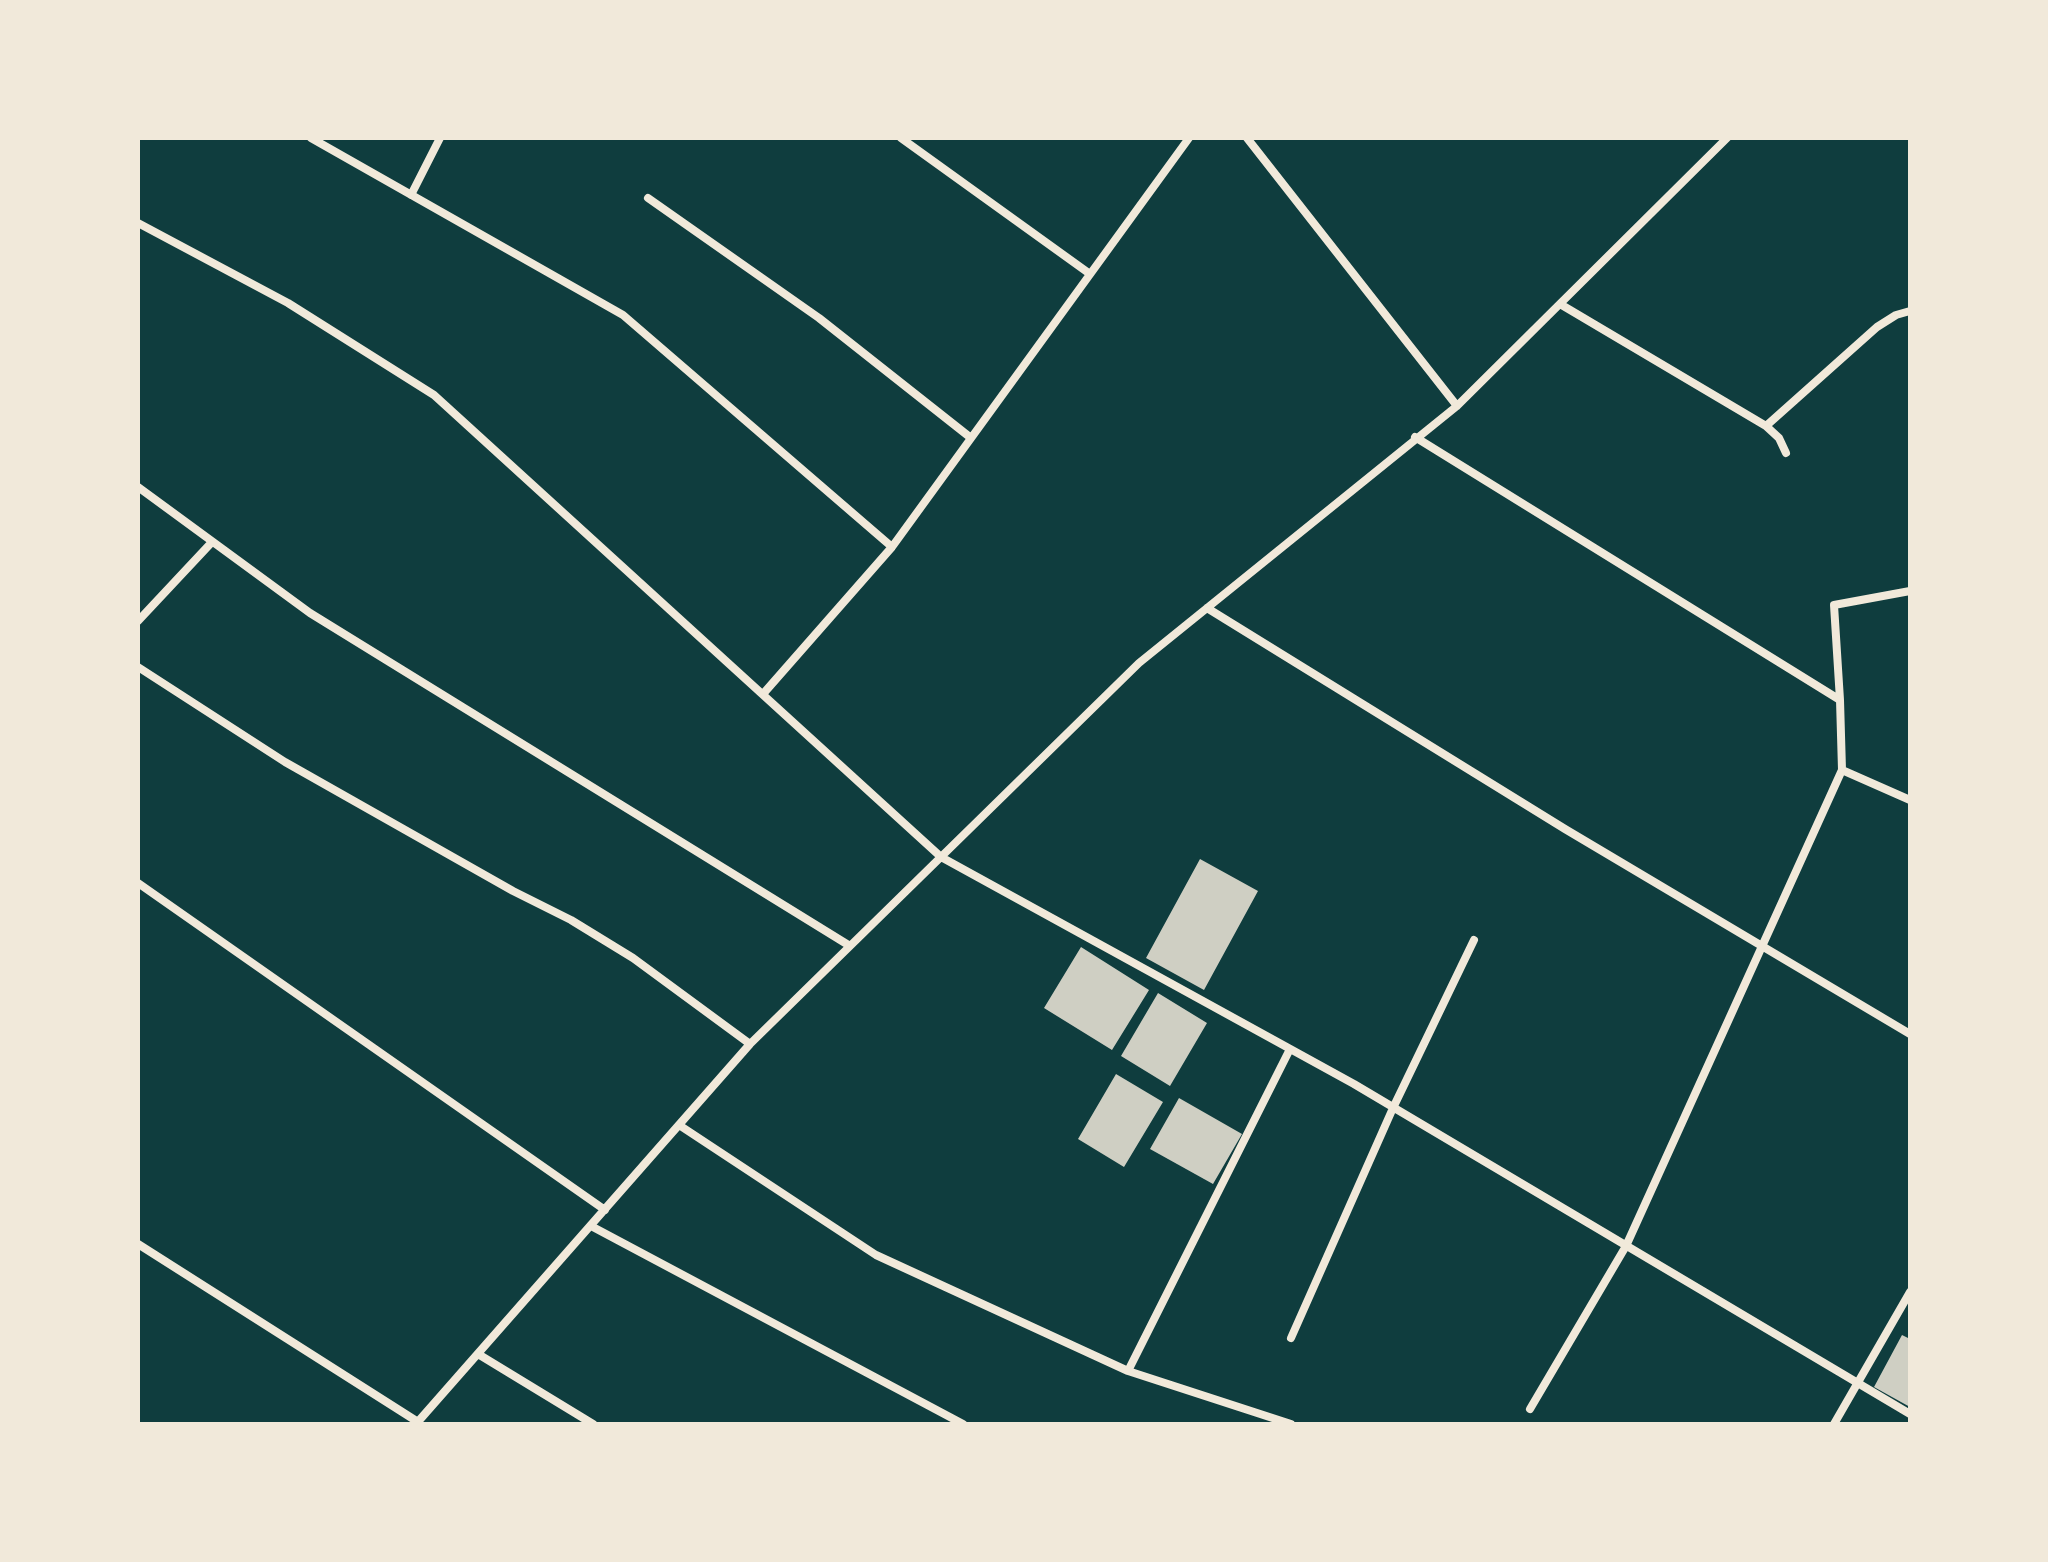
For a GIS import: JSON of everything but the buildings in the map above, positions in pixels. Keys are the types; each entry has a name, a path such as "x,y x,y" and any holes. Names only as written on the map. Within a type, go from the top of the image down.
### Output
{"street":[{"path":"311,138 623,315 892,547"},
{"path":"411,195 440,138"},
{"path":"901,138 1090,274"},
{"path":"763,694 892,547 1189,138"},
{"path":"1247,138 1457,406"},
{"path":"138,1244 417,1423 750,1044 1139,663 1457,406 1727,138"},
{"path":"648,198 819,318 971,438"},
{"path":"138,223 288,303 434,395 941,857 1393,1108 1910,1414"},
{"path":"1560,304 1766,426 1779,438 1786,453"},
{"path":"1766,426 1877,327 1896,315 1910,311"},
{"path":"1415,437 1840,700"},
{"path":"138,487 310,613 850,946"},
{"path":"138,621 212,542"},
{"path":"1530,1409 1626,1246 1842,770 1834,605 1910,591"},
{"path":"1207,608 1565,829 1910,1034"},
{"path":"138,667 285,762 513,891 571,920 633,958 750,1044"},
{"path":"1842,770 1910,800"},
{"path":"138,883 605,1210"},
{"path":"1291,1338 1393,1108 1474,940"},
{"path":"1128,1371 1290,1049"},
{"path":"679,1125 876,1255 1128,1371 1291,1424"},
{"path":"591,1226 963,1424"},
{"path":"1834,1424 1910,1292"},
{"path":"478,1354 593,1424"}]}
